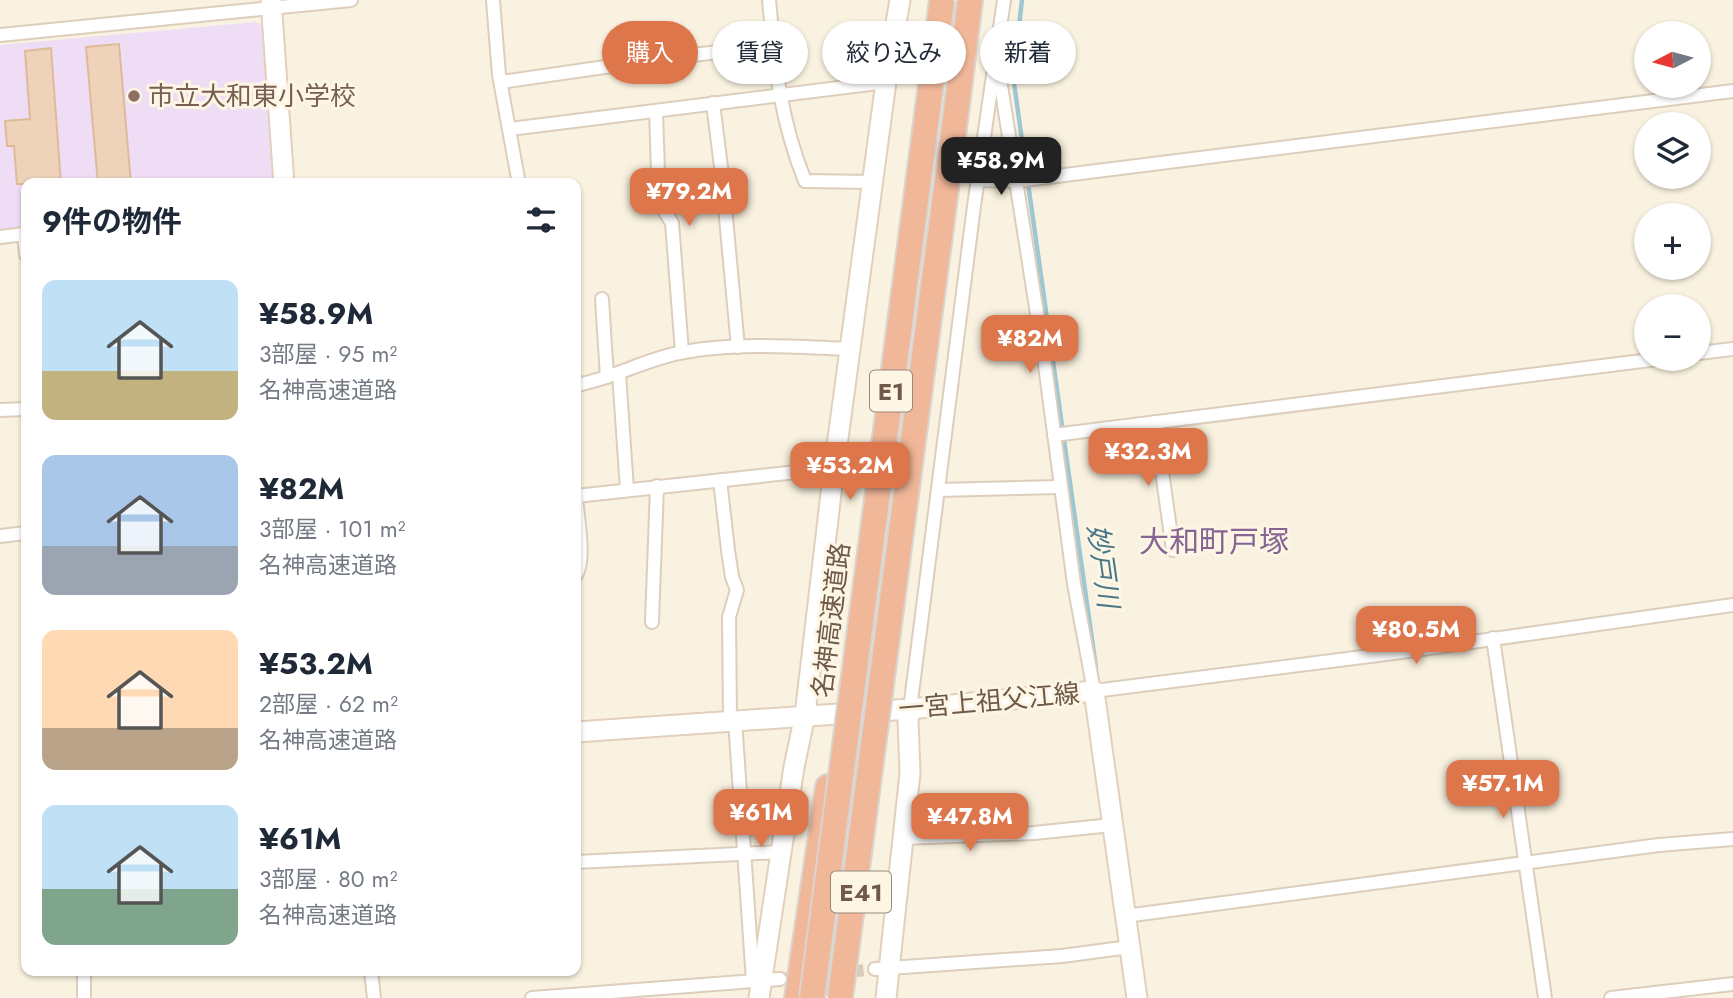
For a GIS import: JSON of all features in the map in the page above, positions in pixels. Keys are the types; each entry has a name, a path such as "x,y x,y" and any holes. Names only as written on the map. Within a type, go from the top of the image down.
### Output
{"highway":[{"name":"名神高速道路","path":"811,998 942,0"},
{"name":"E1","path":"840,998 970,0"},
{"path":"797,998 876,440 929,103"},
{"name":"E41","path":"848,998 940,300 957,105"}],"street":[{"path":"0,35 271,5 351,0"},
{"path":"493,0 501,82 518,178"},
{"path":"768,0 770,21"},
{"path":"897,21 901,0"},
{"path":"1001,21 1004,0"},
{"path":"271,5 284,178"},
{"path":"501,82 712,53"},
{"path":"778,84 792,149 804,181 873,182"},
{"path":"510,129 870,84"},
{"path":"763,985 781,852 805,715 834,468 886,84"},
{"path":"886,998 882,969 904,838 910,773 908,720 992,84"},
{"path":"1003,84 1024,180 1061,434 1061,487 1074,584 1094,691 1733,605"},
{"path":"978,180 1024,180 1733,91"},
{"path":"713,103 738,347"},
{"path":"656,111 659,202 672,223 682,352"},
{"path":"0,237 21,234"},
{"path":"602,299 627,490"},
{"path":"581,384 682,352 776,344 850,349"},
{"path":"1711,352 1733,349"},
{"path":"1061,434 1634,362"},
{"path":"0,410 21,409"},
{"path":"1155,422 1174,550"},
{"path":"581,495 834,468"},
{"path":"720,480 727,550 737,590 729,617 733,720 744,852 763,985"},
{"path":"652,622 657,486"},
{"path":"938,490 1061,487"},
{"path":"0,536 21,534"},
{"path":"1493,638 1545,998"},
{"name":"一宮上祖父江線","path":"581,732 910,709 1094,691 1137,998"},
{"path":"904,838 1034,834 1112,825"},
{"path":"1125,916 1659,845 1733,839"},
{"path":"581,862 781,852"},
{"path":"882,969 1062,956 1129,947"},
{"path":"84,976 84,998"},
{"path":"372,976 374,998"},
{"path":"1611,998 1733,984"},
{"path":"532,998 763,985"}],"shaded area":[{"name":"市立大和東小学校","path":"256,22 263,26 274,178 21,178 21,230 0,232 0,45"}],"building":[{"path":"119,44 130,178 97,178 86,47"},
{"path":"51,48 61,178 21,178 21,184 17,184 14,146 7,146 5,121 30,119 25,51"}],"waterway":[{"name":"妙戸川","path":"1022,0 1013,76 1096,668"}],"tunnel":[{"path":"780,979 875,969"}],"place":[{"name":"市立大和東小学校","path":"134,96"}],"district":[{"name":"大和町戸塚","path":"1214,541"}]}
